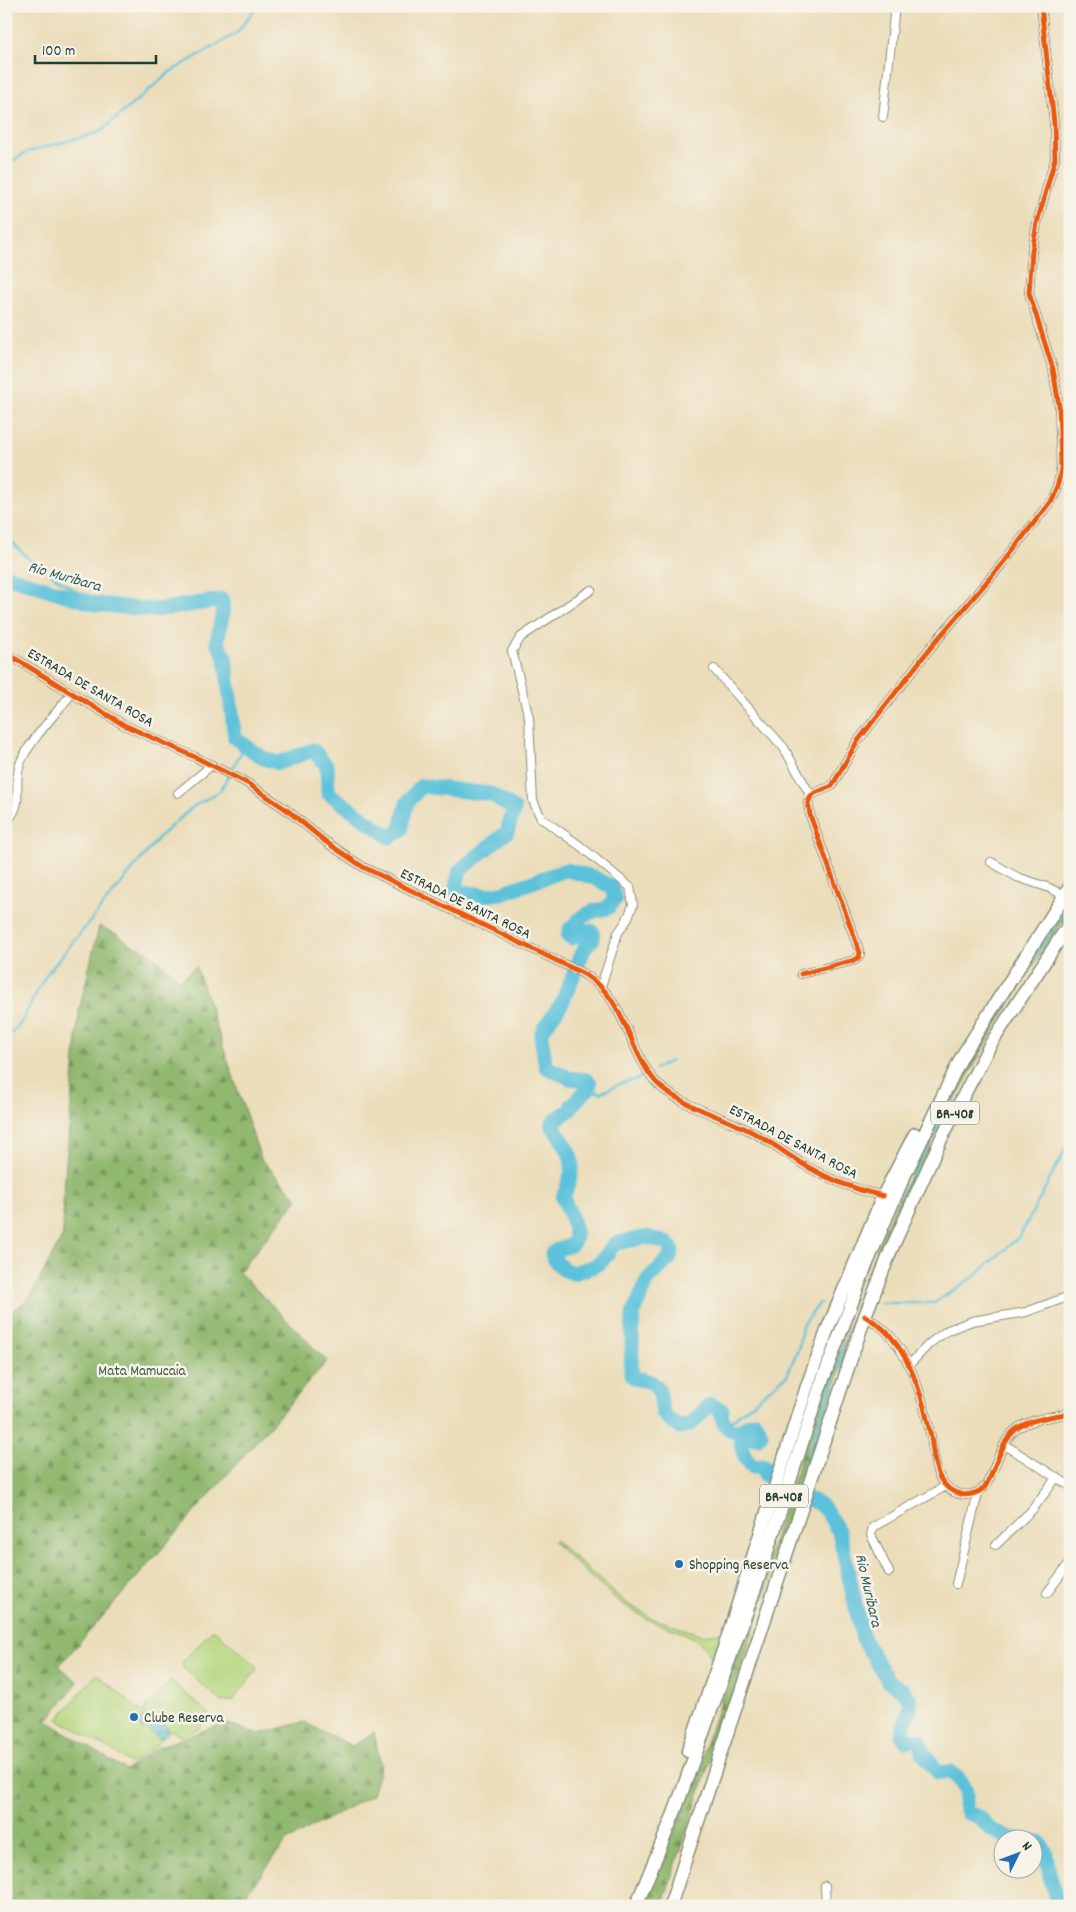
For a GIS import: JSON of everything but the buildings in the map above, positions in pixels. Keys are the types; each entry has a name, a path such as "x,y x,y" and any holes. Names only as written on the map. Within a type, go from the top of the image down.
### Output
{"highway":[{"name":"BR-408","path":"636,1906 675,1811 760,1574 820,1387 865,1268 901,1183 962,1056 1067,891"},
{"name":"BR-408","path":"670,1906 865,1316 890,1250 942,1137 990,1045 1070,923"},
{"path":"675,1811 677,1790 682,1771 726,1642 807,1386 828,1328 883,1196 923,1117 976,1021 998,986 1019,964"}],"street":[{"path":"883,117 895,6"},
{"path":"801,974 855,960 859,957 860,953 810,815 808,803 811,796 832,786 857,742 931,647 1002,564 1050,502 1058,484 1061,468 1059,406 1053,369 1029,293 1032,251 1037,223 1055,159 1054,123 1041,6"},
{"path":"591,590 521,637 512,651 529,718 534,802 540,818 579,846 630,887 633,905 627,920 618,933 600,986"},
{"name":"ESTRADA DE SANTA ROSA","path":"6,653 124,725 248,783 287,810 326,842 363,867 582,973 600,986 612,1002 654,1081 668,1093 686,1103 748,1130 774,1144 806,1166 838,1182 883,1196"},
{"path":"714,669 784,748 811,796"},
{"path":"6,822 13,816 19,800 17,775 20,763 72,693"},
{"path":"178,793 212,765"},
{"path":"991,862 1017,877 1047,887 1067,891"},
{"path":"909,1366 930,1343 948,1330 972,1321 1026,1312 1070,1296"},
{"path":"865,1316 891,1337 909,1366 928,1424 939,1476 946,1486 954,1492 970,1496 978,1493 985,1487 1010,1434 1020,1426 1070,1413"},
{"path":"1005,1445 1070,1486"},
{"path":"996,1545 1032,1510 1057,1478"},
{"path":"889,1572 871,1535 872,1527 946,1486"},
{"path":"956,1584 978,1493"},
{"path":"1047,1592 1070,1562"},
{"path":"825,1886 826,1906"}],"green space":[{"path":"1070,895 1070,910 1024,979 989,1038 935,1137 912,1185 865,1296 662,1906 642,1906 684,1807 805,1445 886,1226 970,1055"},
{"name":"Mata Mamucaia","path":"99,926 117,934 132,945 149,952 180,980 196,966 261,1159 298,1199 239,1272 327,1361 59,1666 78,1682 47,1721 126,1770 158,1747 225,1723 258,1734 304,1722 352,1746 374,1732 381,1766 372,1795 287,1841 237,1906 6,1906 6,1314 30,1297 63,1235 63,1199 79,1011"},
{"path":"555,1540 625,1602 652,1618 702,1635 719,1633 730,1627 714,1666 710,1654 703,1645 686,1634 645,1618 620,1602 553,1542"},
{"path":"212,1630 257,1666 257,1670 232,1701 222,1702 182,1667 182,1663"},
{"name":"Clube Reserva","path":"97,1674 142,1712 171,1681 210,1715 198,1729 181,1737 171,1730 152,1749 131,1764 113,1751 58,1719"}],"water":[{"path":"144,1716 150,1721 154,1716 169,1729 160,1740 145,1727 143,1730 137,1724"}],"waterway":[{"path":"6,165 27,152 100,132 170,72 237,33 257,6"},
{"path":"6,471 8,472 10,489 6,514"},
{"path":"6,536 30,560 95,604"},
{"name":"Rio Muribara","path":"6,576 95,604 155,610 222,600 223,611 217,642 225,656 235,738 263,758 278,763 313,750 327,766 328,793 390,837 401,830 407,803 421,786 491,794 514,809 507,832 460,870 455,891 485,895 502,893 566,870 593,877 611,887 615,899 608,908 583,916 570,929 568,936 572,938 583,931 592,931 593,939 585,947 562,1003 544,1028 541,1036 546,1067 569,1078 587,1080 590,1083 589,1088 572,1105 570,1110 555,1120 552,1125 565,1145 572,1162 571,1175 563,1198 575,1230 574,1242 558,1249 552,1254 563,1269 573,1273 601,1262 617,1243 647,1237 667,1243 671,1247 672,1253 669,1259 648,1279 633,1314 631,1374 633,1377 649,1381 655,1385 659,1392 664,1414 671,1422 680,1427 693,1422 710,1405 722,1410 723,1422 732,1430 741,1429 755,1422 761,1434 757,1438 742,1436 741,1444 745,1457 753,1467 763,1466 768,1468 765,1475"},
{"path":"6,1039 21,1023 46,975 161,835 194,806 220,791 245,745"},
{"path":"796,1492 862,1295 913,1173 977,1052 1046,938 1070,903"},
{"path":"655,1069 671,1061"},
{"path":"589,1088 600,1093 643,1077"},
{"path":"879,1303 934,1303 974,1277 1020,1236 1070,1141"},
{"path":"725,1426 787,1375 799,1346 802,1326 820,1303"},
{"name":"Rio Muribara","path":"811,1500 819,1504 827,1512 839,1532 863,1639 888,1681 903,1690 911,1701 902,1735 906,1741 920,1740 923,1753 938,1772 951,1772 960,1781 965,1789 965,1804 968,1813 979,1817 994,1831"},
{"name":"Rio Muribara","path":"1044,1849 1058,1906"}],"cycle path":[{"path":"801,974 855,960 859,957 860,953 810,815 808,803 811,796 832,786 857,742 931,647 1002,564 1050,502 1058,484 1061,468 1059,406 1053,369 1029,293 1032,251 1037,223 1055,159 1054,123 1041,6"},
{"path":"6,653 124,725 247,783 287,810 326,842 363,867 582,973 598,984 609,996 647,1070 663,1089 685,1102 756,1134 824,1176 853,1188 883,1196"},
{"path":"865,1316 889,1334 906,1360 917,1385 925,1411 938,1474 944,1484 955,1492 967,1495 973,1494 985,1487 1003,1446 1017,1429 1039,1419 1070,1413"}],"place":[{"name":"Shopping Reserva","path":"679,1564"},
{"name":"Clube Reserva","path":"134,1717"}]}
